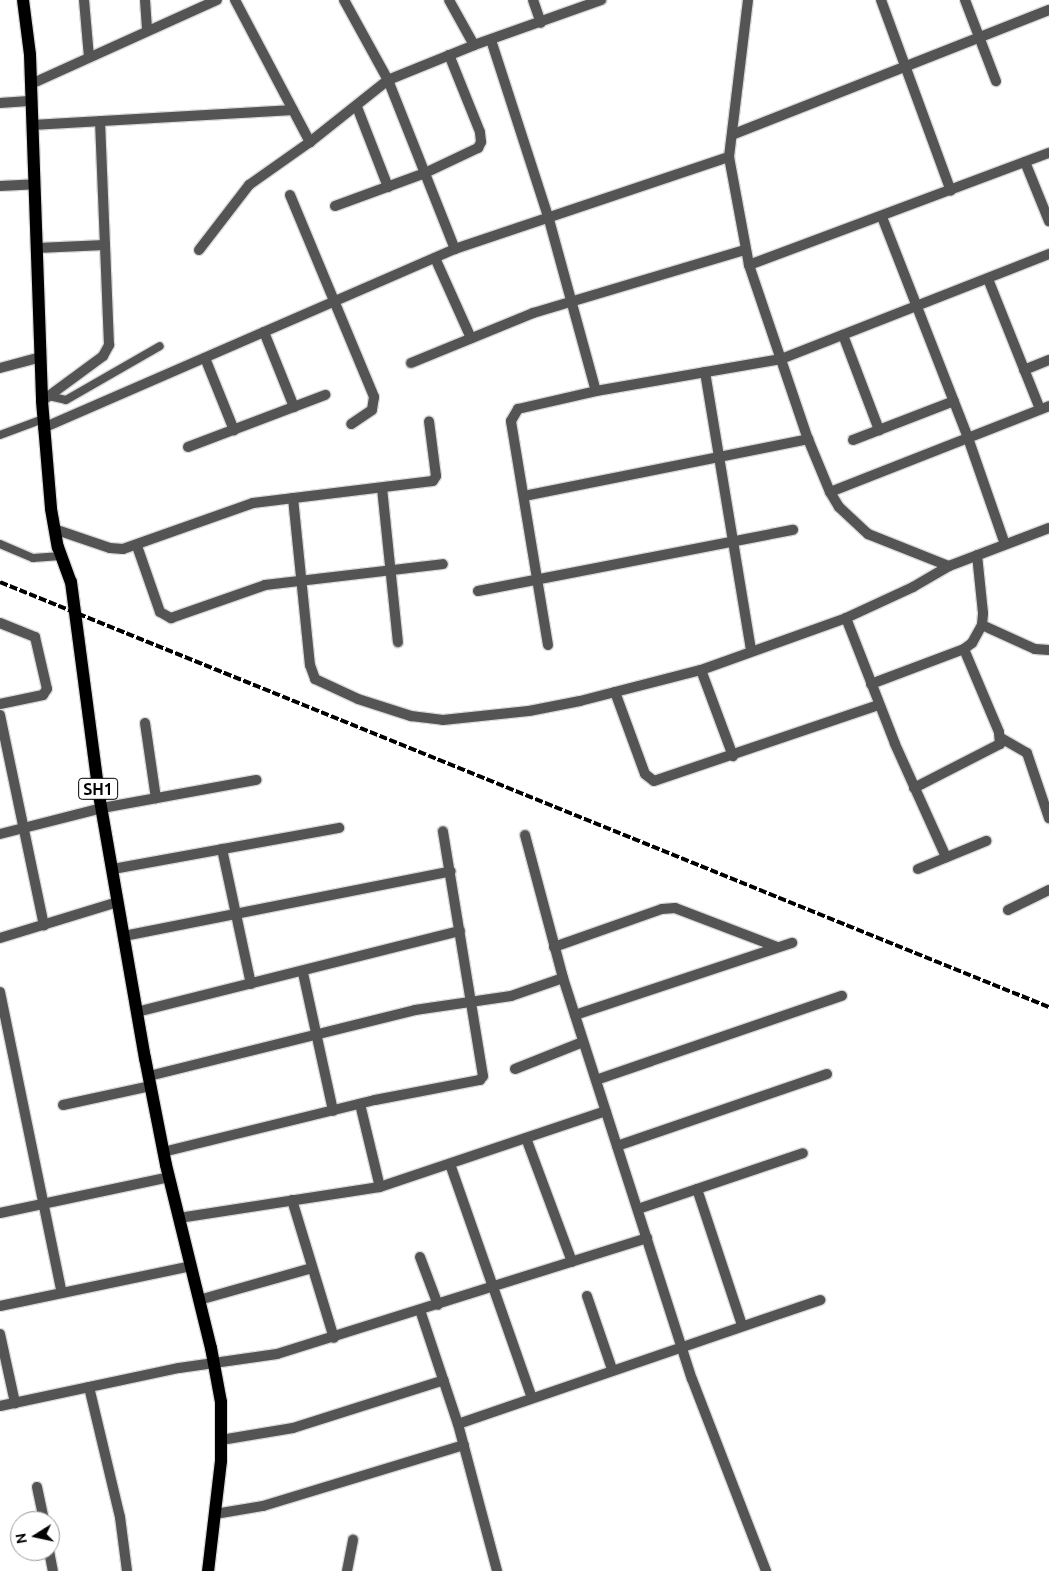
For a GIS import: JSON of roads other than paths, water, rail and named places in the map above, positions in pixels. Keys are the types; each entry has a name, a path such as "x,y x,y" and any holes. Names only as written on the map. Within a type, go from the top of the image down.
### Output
{"main road":[{"name":"SH1","path":"24,0 32,101 41,357 45,399 43,423 54,529 61,556 71,582 102,808 149,1081 163,1152 214,1363 221,1402 221,1440 208,1571"}],"street":[{"path":"84,0 89,57"},
{"path":"145,0 147,29"},
{"path":"31,84 147,29 216,0"},
{"path":"234,0 310,142"},
{"path":"344,0 388,80 455,249"},
{"path":"449,0 474,45"},
{"path":"533,0 541,23"},
{"path":"199,250 249,185 357,107 388,80 474,45 541,23 601,0"},
{"path":"748,0 734,134 729,157 749,265 808,439 830,492 840,507 868,534 949,566"},
{"path":"881,0 951,190"},
{"path":"964,0 996,81"},
{"path":"734,134 980,39 1049,10"},
{"path":"491,40 548,216 596,391"},
{"path":"335,206 425,173 478,148 481,142 477,123 449,55"},
{"path":"0,103 32,101"},
{"path":"357,107 388,187"},
{"path":"33,124 293,110"},
{"path":"45,399 107,352 100,121"},
{"path":"749,265 882,217 1049,153"},
{"path":"43,423 205,358 455,249 548,216 729,157"},
{"path":"1025,162 1049,222"},
{"path":"0,186 35,184"},
{"path":"290,195 374,396 372,410 351,424"},
{"path":"882,217 968,438 1005,544"},
{"path":"37,248 105,245"},
{"path":"411,363 471,338 571,302 745,250"},
{"path":"548,646 511,421 512,413 524,407 596,391 781,359 1049,254"},
{"path":"435,258 471,338"},
{"path":"830,492 1044,407 1024,370 988,279"},
{"path":"264,332 294,407"},
{"path":"843,335 879,430"},
{"path":"0,368 41,357"},
{"path":"205,358 234,430"},
{"path":"1024,370 1049,360"},
{"path":"705,372 752,650"},
{"path":"188,447 325,396"},
{"path":"853,440 954,401"},
{"path":"54,529 110,548 137,546 253,503 433,481 436,476 429,421"},
{"path":"524,496 808,439"},
{"path":"382,488 398,642"},
{"path":"293,498 310,665 315,679 358,700 411,716 443,720 529,711 701,670 752,650 846,618 913,587 949,566 1049,528"},
{"path":"478,591 793,530"},
{"path":"137,546 160,612 166,617 265,585 443,564"},
{"path":"871,684 964,650 972,643 982,625 977,555"},
{"path":"846,618 879,705 946,857"},
{"path":"0,623 36,637 47,688 43,695 0,704"},
{"path":"982,625 1035,649 1049,650"},
{"path":"964,650 1001,738 1027,753 1049,818"},
{"path":"701,670 733,756"},
{"path":"615,692 648,779 661,780 879,705"},
{"path":"0,715 44,925"},
{"path":"144,723 156,798"},
{"path":"914,788 996,748 1001,738"},
{"path":"0,834 102,808 256,780"},
{"path":"113,869 339,828"},
{"path":"163,1152 360,1104 480,1080 483,1070 443,831"},
{"path":"525,835 562,978 681,1345 766,1571"},
{"path":"918,869 986,841"},
{"path":"222,849 251,984"},
{"path":"124,936 451,872"},
{"path":"1008,910 1049,890"},
{"path":"0,938 118,902"},
{"path":"554,947 662,909 675,908 777,948"},
{"path":"137,1012 303,973 460,931"},
{"path":"574,1015 792,943"},
{"path":"303,973 333,1111"},
{"path":"63,1105 415,1010 511,996 562,978"},
{"path":"0,992 42,1204 62,1293"},
{"path":"596,1080 842,996"},
{"path":"515,1069 583,1042"},
{"path":"618,1146 827,1074"},
{"path":"360,1104 380,1187"},
{"path":"179,1218 380,1187 606,1111"},
{"path":"526,1138 572,1262"},
{"path":"638,1208 803,1153"},
{"path":"450,1164 532,1398"},
{"path":"0,1213 169,1177"},
{"path":"697,1189 742,1325"},
{"path":"292,1200 334,1338"},
{"path":"0,1406 214,1363 277,1354 495,1288 647,1238"},
{"path":"420,1257 438,1305"},
{"path":"0,1306 190,1266"},
{"path":"199,1300 312,1268"},
{"path":"587,1296 612,1369"},
{"path":"458,1424 681,1345 820,1300"},
{"path":"420,1310 458,1424 497,1571"},
{"path":"0,1334 15,1403"},
{"path":"221,1440 293,1428 444,1380"},
{"path":"89,1387 120,1516 127,1571"},
{"path":"215,1514 264,1506 464,1445"},
{"path":"37,1487 42,1511"},
{"path":"347,1571 353,1540"}],"lane":[{"path":"45,399 66,400 160,346"},
{"path":"0,435 43,423"},
{"path":"0,544 33,558 61,556"}],"railway":[{"path":"0,582 1049,1007"}]}
